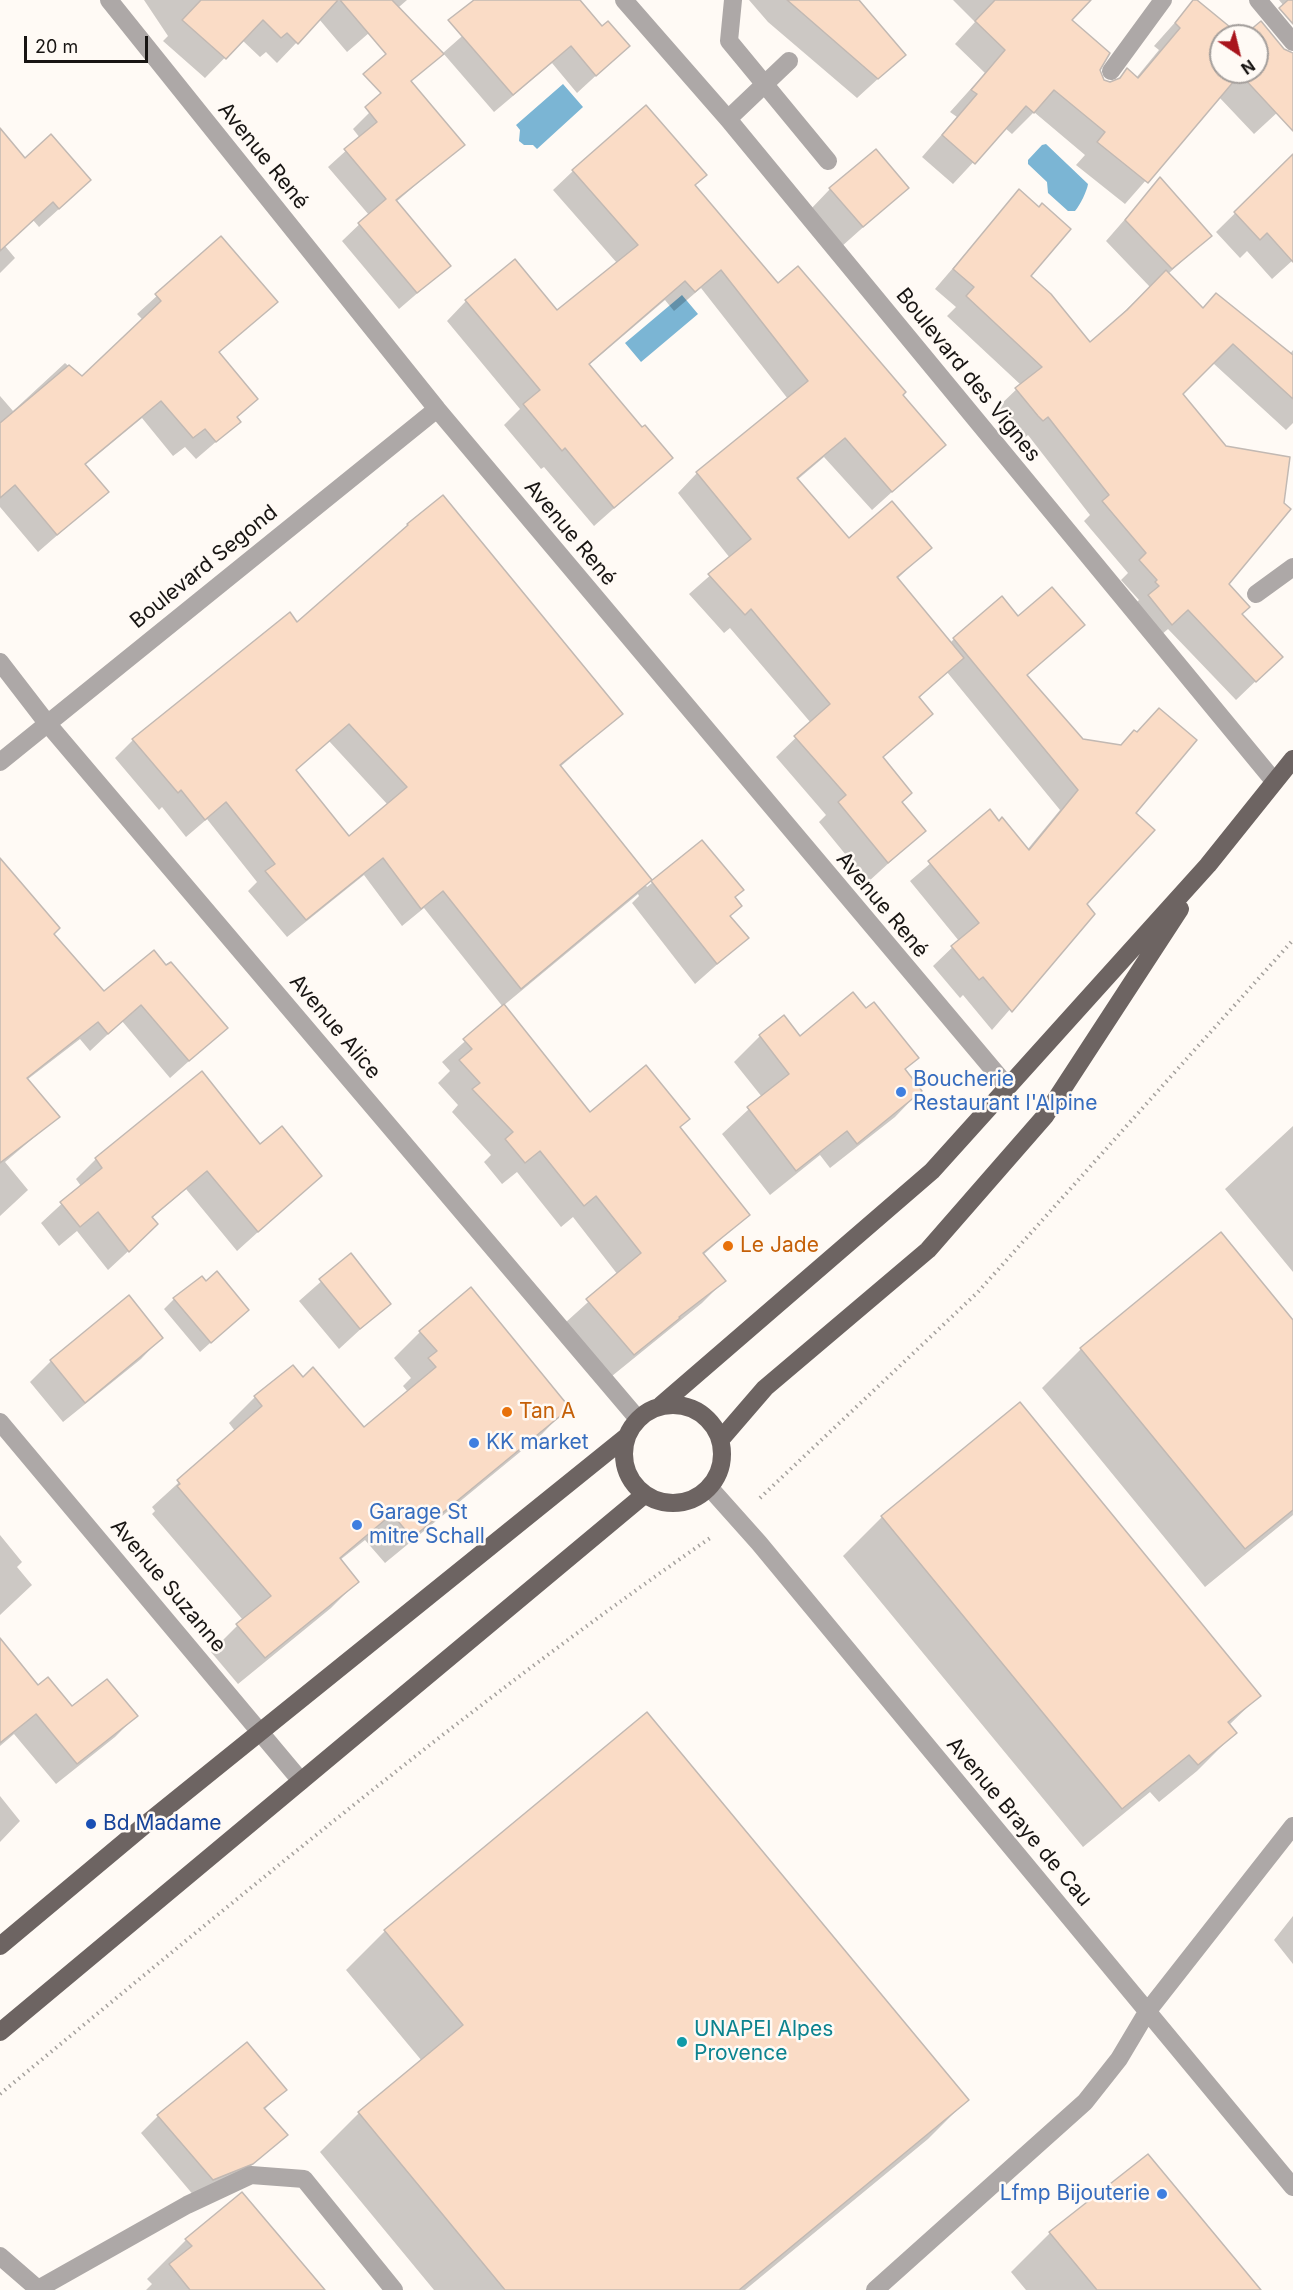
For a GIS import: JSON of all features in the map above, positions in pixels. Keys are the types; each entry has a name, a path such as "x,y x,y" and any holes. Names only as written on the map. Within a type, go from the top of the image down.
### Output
{"main road":[{"path":"0,1946 261,1731 626,1437 638,1419 661,1405 932,1171 1208,864 1293,759"},
{"path":"721,1439 765,1388 928,1250 1045,1116 1208,864"},
{"path":"626,1437 624,1453 626,1469 633,1484 644,1494 672,1503 699,1496 709,1487 719,1473 723,1457 721,1439 714,1426 691,1407 676,1404 661,1405"},
{"path":"0,2032 644,1494"}],"street":[{"name":"Avenue René","path":"109,0 437,409 1007,1086"},
{"name":"Boulevard des Vignes","path":"624,0 728,119 1274,782"},
{"path":"733,0 729,41 828,161"},
{"path":"1111,72 1163,0"},
{"path":"1258,0 1293,42"},
{"path":"728,119 789,61"},
{"name":"Boulevard Segond","path":"0,762 437,409"},
{"path":"1256,594 1293,567"},
{"name":"Avenue Alice","path":"0,663 47,723 638,1419"},
{"name":"Avenue Suzanne","path":"0,1422 301,1781"},
{"name":"Avenue Braye de Cau","path":"709,1487 1293,2187"},
{"path":"875,2290 1085,2102 1119,2059 1147,2012 1293,1826"},
{"path":"0,2256 38,2289 187,2205 251,2175 304,2179 394,2290"}],"path":[{"path":"0,2094 308,1840 486,1700 738,1519 978,1292 1293,940"}],"water":[{"path":"563,84 583,107 537,149 533,145 524,145 519,141 520,130 516,125"},
{"path":"1046,144 1088,184 1075,211 1068,211 1048,193 1047,182 1028,164 1028,160 1042,145"},
{"path":"682,295 698,314 641,362 625,343"}],"building":[{"path":"201,0 338,0 298,44 287,33 281,38 263,20 226,59 182,20"},
{"path":"340,0 392,0 444,54 411,81 465,145 396,200 451,266 417,293 358,223 386,199 344,149 377,122 365,107 381,93 363,74 386,54"},
{"path":"474,0 580,0 602,26 608,21 630,46 596,76 571,46 513,95 448,20"},
{"path":"787,0 859,0 906,55 878,79"},
{"path":"995,0 1091,0 1072,20 1110,53 1100,70 1104,80 1110,82 1120,78 1127,68 1138,78 1180,28 1175,23 1193,0 1197,0 1226,24 1209,24 1209,84 1232,84 1148,183 1097,142 1105,132 1054,90 1034,113 1026,106 975,164 942,135 977,94 971,90 1005,50 975,21"},
{"path":"1288,0 1293,0 1293,24 1279,8"},
{"path":"1269,31 1284,49 1293,53 1293,131 1249,84 1269,84"},
{"path":"646,105 707,175 695,185 778,283 798,266 906,392 903,395 946,445 892,492 845,438 797,478 849,538 892,501 932,548 897,577 964,658 919,697 933,714 883,757 912,793 902,802 926,831 888,863 838,802 846,795 794,736 830,704 751,609 745,615 708,574 751,539 696,472 808,381 721,270 695,292 685,281 589,364 642,427 645,425 673,458 614,508 565,448 562,451 523,404 540,390 465,300 515,259 557,310 638,245 572,170"},
{"path":"0,128 25,158 51,134 91,180 59,209 53,202 0,251"},
{"path":"876,149 909,188 863,227 829,188"},
{"path":"1293,154 1293,262 1267,233 1260,240 1234,212"},
{"path":"1160,177 1212,236 1172,269 1125,220"},
{"path":"1019,189 1039,207 1042,203 1071,229 1031,276 1051,294 1090,342 1127,310 1166,270 1203,308 1216,293 1293,355 1293,399 1233,344 1183,394 1226,446 1290,457 1284,503 1291,509 1229,584 1250,607 1242,614 1283,657 1256,682 1188,610 1172,625 1148,595 1159,586 1155,582 1157,580 1139,560 1146,553 1102,501 1109,495 1048,417 1043,421 1015,388 1042,367 966,296 974,287 953,269"},
{"path":"221,236 278,302 219,352 258,399 237,417 241,422 216,442 205,429 193,438 161,401 85,464 109,492 57,535 15,485 0,498 0,423 69,365 82,376 161,301 155,294"},
{"path":"443,495 623,714 560,765 652,880 521,989 443,891 421,909 383,858 306,920 265,871 275,864 226,802 205,820 181,790 178,793 132,739 290,612 297,622","holes":["349,724 407,787 349,836 296,770"]},
{"path":"1052,587 1085,625 1027,675 1083,739 1121,745 1134,730 1137,732 1159,708 1197,740 1136,813 1155,830 1087,904 1095,914 1012,1012 983,977 979,980 951,946 979,923 928,861 990,809 999,821 1002,817 1029,850 1078,790 953,638 1002,596 1018,616"},
{"path":"702,840 744,890 735,897 742,906 730,916 749,938 717,964 651,881"},
{"path":"0,858 60,928 54,934 104,991 154,950 166,965 171,962 228,1028 189,1061 141,1005 108,1034 98,1022 27,1078 60,1117 0,1163"},
{"path":"853,992 866,1008 874,1002 919,1058 905,1069 922,1091 857,1144 847,1131 796,1171 747,1107 789,1074 759,1035 784,1015 800,1036"},
{"path":"504,1004 590,1112 646,1065 690,1119 680,1127 750,1215 703,1253 726,1281 634,1355 586,1299 641,1253 596,1196 584,1206 540,1151 525,1163 505,1139 513,1132 472,1089 480,1083 459,1060 472,1049 463,1039"},
{"path":"202,1071 260,1144 282,1126 322,1176 258,1232 207,1171 152,1217 158,1224 129,1252 98,1212 80,1227 60,1202 102,1168 95,1158"},
{"path":"1221,1232 1293,1320 1293,1510 1245,1549 1080,1348"},
{"path":"351,1253 391,1304 360,1329 319,1279"},
{"path":"217,1271 249,1310 211,1343 173,1298 202,1276 206,1281"},
{"path":"471,1287 570,1408 412,1538 392,1514 340,1558 359,1582 265,1658 236,1624 271,1596 177,1486 180,1484 177,1480 262,1406 254,1396 293,1365 303,1377 313,1367 364,1427 436,1367 428,1358 437,1351 419,1331"},
{"path":"129,1295 163,1338 85,1403 50,1360"},
{"path":"1020,1402 1261,1696 1228,1722 1237,1733 1198,1765 1189,1755 1122,1809 881,1516"},
{"path":"0,1638 38,1685 48,1677 72,1706 107,1679 138,1716 77,1764 36,1714 0,1743"},
{"name":"UNAPEI Alpes Provence","path":"647,1712 969,2100 739,2290 505,2290 358,2112 463,2025 384,1930"},
{"path":"247,2042 287,2090 264,2108 288,2135 253,2164 213,2180 157,2115"},
{"path":"1148,2154 1261,2290 1097,2290 1049,2232"},
{"path":"242,2192 325,2290 190,2290 169,2264 192,2246 185,2239"}],"place":[{"name":"Boucherie Restaurant l'Alpine","path":"901,1092"},
{"name":"Le Jade","path":"728,1246"},
{"name":"Tan A","path":"507,1412"},
{"name":"KK market","path":"474,1443"},
{"name":"Garage St mitre Schall","path":"357,1525"},
{"name":"Bd Madame","path":"91,1824"},
{"name":"UNAPEI Alpes Provence","path":"682,2042"},
{"name":"Lfmp Bijouterie","path":"1162,2194"}]}
